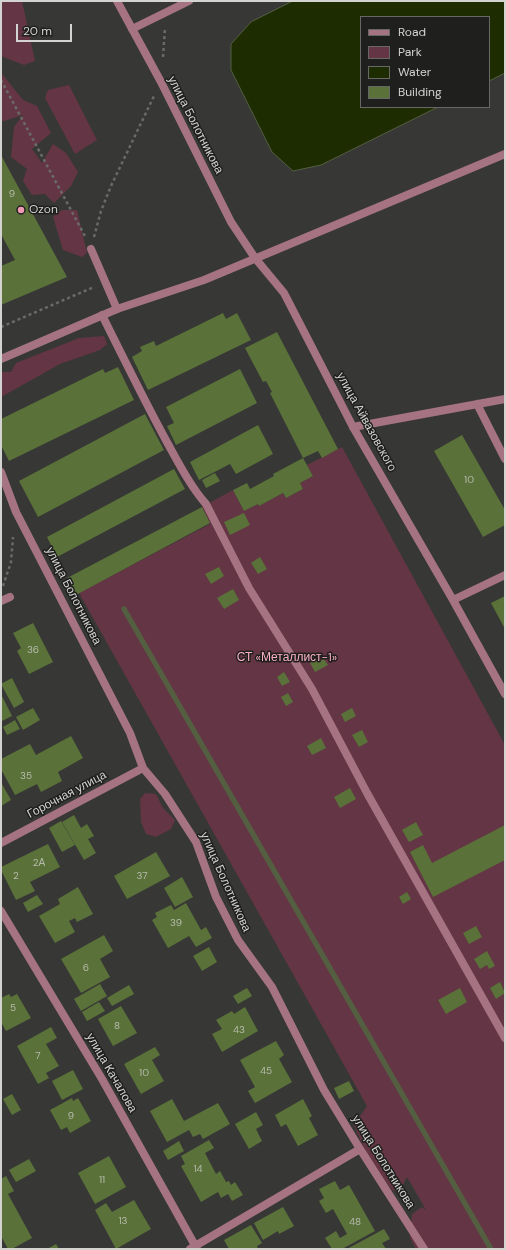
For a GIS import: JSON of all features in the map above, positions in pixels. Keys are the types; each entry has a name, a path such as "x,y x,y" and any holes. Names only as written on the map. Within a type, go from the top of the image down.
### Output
{"street":[{"name":"улица Болотникова","path":"117,1 161,82 231,222 255,258"},
{"path":"132,29 189,1"},
{"path":"1,359 117,309 204,280 505,154"},
{"path":"91,249 117,309"},
{"name":"улица Айвазовского","path":"255,258 284,293 353,427 453,600 505,694"},
{"path":"102,315 146,404 200,497 206,504 249,588 312,689 371,800 505,1038"},
{"path":"353,427 505,399"},
{"path":"476,404 505,459"},
{"name":"улица Болотникова","path":"1,472 16,512 130,733 143,768 165,794 196,842 216,897 238,940 272,987 324,1090 424,1249"},
{"path":"453,600 505,575"},
{"path":"1,601 10,597"},
{"name":"Горочная улица","path":"1,842 143,768"},
{"name":"улица Качалова","path":"1,911 102,1080 194,1248"},
{"path":"194,1248 360,1149"}],"path":[{"path":"163,59 167,12"},
{"path":"1,80 91,249"},
{"path":"91,249 101,211 111,186 161,82"},
{"path":"1,327 106,282"},
{"path":"3,587 11,562 16,512"}],"green space":[{"path":"1,1 22,1 35,61 24,65 1,56"},
{"path":"3,75 23,100 37,106 51,133 32,149 42,163 53,144 66,153 78,172 71,186 54,203 45,194 32,195 23,181 27,169 11,157 14,127 23,115 1,122 1,76"},
{"path":"69,85 97,140 75,154 45,98 48,90"},
{"path":"62,210 77,210 87,253 82,257 63,250 53,217"},
{"path":"104,336 107,344 100,350 60,364 1,397 1,372 11,372 16,363 79,338"},
{"name":"СТ «Металлист-1»","path":"342,447 505,745 505,1249 416,1249 410,1238 412,1214 422,1207 426,1210 407,1177 399,1192 392,1190 368,1158 354,1125 367,1106 79,593 210,524 202,507 233,490 244,511 258,504 259,506 283,493 286,498 303,489 300,483 313,476 307,465"},
{"path":"145,793 156,794 163,808 175,820 171,829 156,837 146,834 141,822 140,799"}],"water":[{"path":"293,1 505,1 505,73 490,80 490,16 360,16 360,108 436,108 321,165 293,171 272,152 231,70 231,44 251,22"}],"building":[{"path":"1,155 67,277 1,305 1,266 15,260 1,234"},
{"path":"223,313 226,319 237,313 251,340 148,390 132,357 142,351 140,347 154,341 156,346"},
{"path":"277,332 338,449 322,458 318,451 303,458 270,393 272,392 266,381 263,382 245,348"},
{"path":"118,367 134,400 9,461 1,445 1,419 103,369 105,373"},
{"path":"240,369 257,403 176,445 167,426 174,423 166,407"},
{"path":"145,414 164,450 38,517 19,481"},
{"path":"258,425 273,454 236,474 230,464 199,480 190,462"},
{"path":"462,435 505,510 505,525 483,537 434,451"},
{"path":"303,458 313,476 300,483 303,489 286,498 283,493 259,506 258,504 244,511 233,490 247,483 250,489 274,476 273,474"},
{"path":"174,469 185,489 57,557 47,537"},
{"path":"215,473 220,481 206,488 202,480"},
{"path":"202,507 210,523 76,595 67,578"},
{"path":"244,513 250,525 230,535 224,522"},
{"path":"260,557 267,569 258,574 251,563"},
{"path":"219,567 224,576 211,584 205,574"},
{"path":"233,589 239,600 224,609 217,598"},
{"path":"505,596 505,629 491,603"},
{"path":"33,623 53,662 29,674 17,651 21,648 13,633"},
{"path":"319,659 320,661 324,659 328,665 315,672 310,663"},
{"path":"284,672 290,682 282,686 277,677"},
{"path":"12,678 24,702 14,708 1,684"},
{"path":"288,693 293,702 286,706 281,697"},
{"path":"1,694 12,716 2,721 1,718"},
{"path":"33,708 40,720 23,730 16,717"},
{"path":"352,708 356,716 345,722 341,714"},
{"path":"15,720 20,729 7,735 3,727"},
{"path":"362,730 368,742 359,747 352,735"},
{"path":"71,736 83,758 58,772 62,781 41,792 37,784 15,795 1,769 1,759 30,744 36,755"},
{"path":"321,738 326,748 312,755 307,746"},
{"path":"1,784 11,800 1,806"},
{"path":"350,788 356,799 340,808 334,797"},
{"path":"74,815 81,828 87,824 94,836 88,839 96,853 84,860 62,822"},
{"path":"61,821 75,845 62,852 49,828"},
{"path":"416,822 423,835 409,842 402,830"},
{"path":"505,825 505,860 433,897 410,852 423,845 432,863"},
{"path":"48,844 60,867 30,882 35,891 16,900 1,870 1,867"},
{"path":"156,852 170,876 127,899 114,876"},
{"path":"182,877 193,897 175,907 164,888"},
{"path":"78,887 93,914 77,922 75,918 69,921 75,932 55,943 39,916 60,904 58,899"},
{"path":"407,892 411,899 403,904 399,897"},
{"path":"37,895 43,904 28,912 23,903"},
{"path":"186,903 201,930 206,927 212,938 196,947 189,936 168,948 152,920 157,917 155,913 171,905 174,910"},
{"path":"476,926 482,937 469,944 463,933"},
{"path":"104,935 113,951 100,959 110,977 81,993 61,959"},
{"path":"209,947 217,962 202,971 193,956"},
{"path":"487,951 495,966 489,969 487,965 480,969 474,959"},
{"path":"500,982 505,993 496,999 490,988"},
{"path":"100,984 107,996 81,1011 74,999"},
{"path":"129,985 134,994 112,1006 107,998"},
{"path":"247,988 252,996 238,1004 233,996"},
{"path":"460,988 467,1002 446,1014 438,1000"},
{"path":"9,994 11,997 17,994 31,1018 6,1031 1,1022 1,998"},
{"path":"99,1002 105,1011 87,1021 82,1012"},
{"path":"121,1006 137,1033 113,1046 98,1019"},
{"path":"245,1007 258,1031 222,1052 212,1034 222,1029 216,1020 232,1011 234,1014"},
{"path":"51,1027 57,1038 46,1044 59,1066 46,1073 49,1078 38,1084 17,1046"},
{"path":"276,1041 284,1055 279,1059 292,1082 255,1103 248,1091 255,1087 240,1060"},
{"path":"155,1047 160,1055 152,1060 164,1081 141,1094 124,1064"},
{"path":"73,1070 83,1089 62,1100 52,1081"},
{"path":"349,1081 354,1091 339,1099 334,1088"},
{"path":"12,1094 21,1110 12,1115 3,1099"},
{"path":"72,1098 73,1101 78,1098 91,1121 70,1133 67,1127 61,1130 50,1110"},
{"path":"172,1099 184,1121 218,1103 230,1124 203,1139 200,1134 193,1137 189,1130 167,1142 150,1111"},
{"path":"303,1099 312,1116 309,1118 318,1135 298,1146 286,1124 281,1127 275,1115"},
{"path":"256,1112 263,1125 256,1129 262,1141 249,1149 235,1124"},
{"path":"209,1140 214,1148 205,1153 216,1174 220,1171 226,1182 229,1181 231,1185 235,1182 243,1195 232,1201 228,1194 221,1198 218,1192 201,1202 181,1166 185,1164 181,1156"},
{"path":"179,1141 184,1151 168,1160 163,1151"},
{"path":"109,1156 126,1187 95,1204 78,1173"},
{"path":"29,1159 36,1171 16,1182 9,1170"},
{"path":"6,1176 14,1191 8,1194 32,1238 12,1249 8,1249 1,1236 1,1179"},
{"path":"335,1181 340,1190 349,1185 375,1231 342,1249 332,1249 325,1238 336,1231 340,1238 347,1234 333,1209 326,1213 319,1201 324,1198 319,1189"},
{"path":"134,1200 151,1229 116,1249 95,1210 106,1203 112,1212"},
{"path":"283,1207 294,1226 279,1234 278,1231 263,1240 254,1223"},
{"path":"251,1225 262,1243 257,1246 258,1249 229,1249 224,1240"},
{"path":"384,1229 390,1239 382,1243 386,1249 347,1249"},
{"path":"56,1244 59,1249 47,1249"}],"waterway":[{"path":"124,609 491,1249"}],"place":[{"name":"Ozon","path":"21,210"}]}
